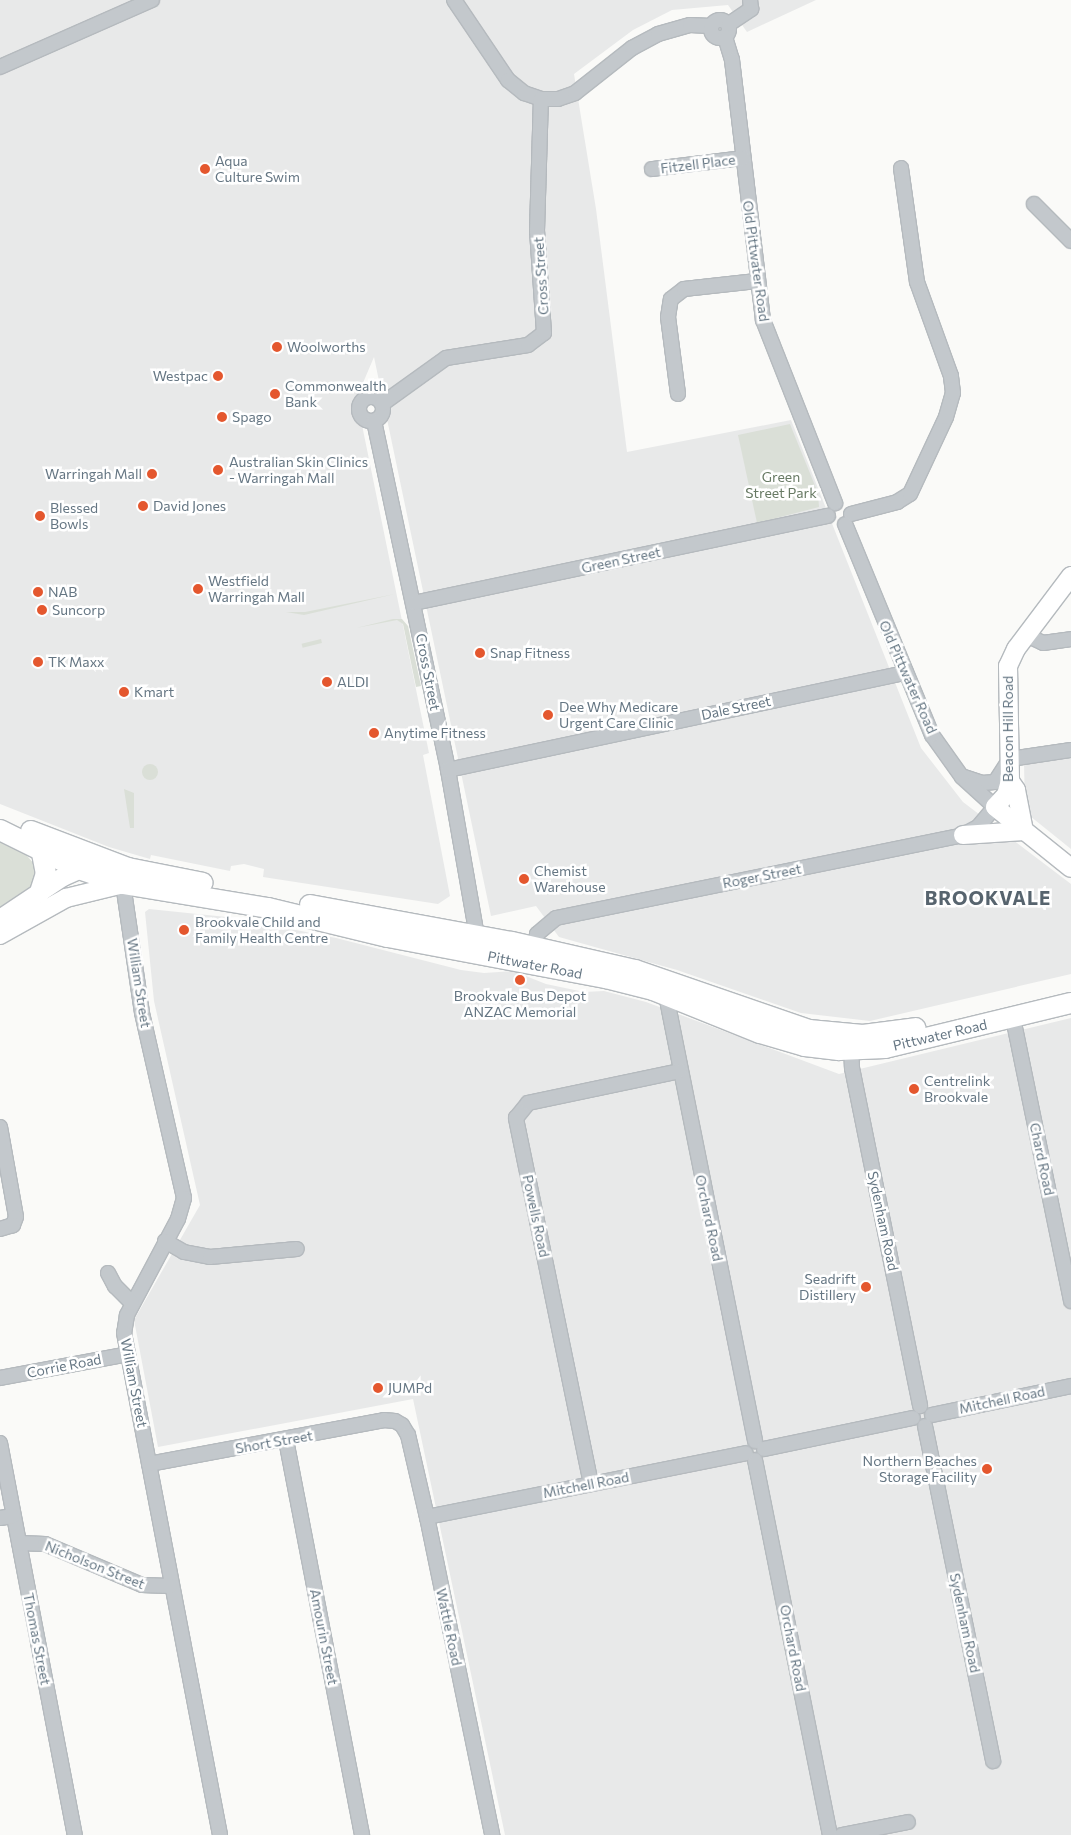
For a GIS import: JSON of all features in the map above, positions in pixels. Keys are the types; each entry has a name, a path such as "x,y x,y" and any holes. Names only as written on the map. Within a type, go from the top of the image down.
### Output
{"highway":[{"name":"Pittwater Road","path":"0,820 114,864 142,872 478,945 666,995 788,1042 818,1048 914,1029 1071,991"},
{"path":"0,830 79,869 123,884"},
{"path":"40,892 46,874 41,849"},
{"name":"Pittwater Road","path":"123,884 478,945 535,947 658,977 792,1026 851,1042 897,1046 1071,1003"}],"main road":[{"name":"Beacon Hill Road","path":"995,807 1006,795 1010,781 1008,666 1026,635 1071,576"},
{"path":"963,835 1024,831 1016,790 1010,781"},
{"name":"Old Pittwater Road","path":"995,807 1071,868"},
{"path":"0,919 79,869 114,864"},
{"name":"Pittwater Road","path":"0,935 66,898 123,884"}],"street":[{"path":"0,67 152,0"},
{"path":"454,0 508,80 524,93 541,99 558,99 576,93 632,48 658,34 690,25 711,26 719,19 727,30 751,9 750,0"},
{"name":"Old Pittwater Road","path":"727,30 757,281 770,345 835,503"},
{"name":"Cross Street","path":"382,404 446,358 528,344 544,332 538,230 541,99"},
{"name":"Fitzell Place","path":"652,169 743,158"},
{"path":"848,519 846,504 835,503 829,508 828,516 834,524 897,502 910,494 946,417 953,394 951,376 917,282 902,168"},
{"path":"1034,204 1071,241"},
{"path":"678,394 668,317 671,299 684,289 757,281"},
{"path":"372,397 382,404 382,414 374,421 362,416 360,404 372,397"},
{"name":"Cross Street","path":"374,421 448,770 478,945"},
{"name":"Green Street","path":"414,603 828,516"},
{"name":"Old Pittwater Road","path":"848,519 906,673 932,735 962,777 995,807"},
{"path":"1026,635 1033,641 1049,643 1071,639"},
{"name":"Dale Street","path":"448,770 906,673"},
{"path":"962,777 982,783 995,782 1010,759 1071,750"},
{"name":"Roger Street","path":"535,947 537,934 556,918 963,835 978,827 995,807"},
{"name":"William Street","path":"123,884 142,1013 183,1190 183,1205 166,1241 132,1303 124,1328 170,1586 220,1835"},
{"name":"Orchard Road","path":"666,995 680,1071 760,1445"},
{"name":"Chard Road","path":"1014,1018 1071,1301"},
{"name":"Sydenham Road","path":"851,1042 852,1068 917,1412"},
{"name":"Powells Road","path":"591,1484 516,1118 528,1103 680,1071"},
{"path":"0,1126 16,1217 13,1225 0,1229"},
{"path":"166,1241 184,1252 210,1257 297,1249"},
{"path":"108,1273 115,1286 132,1303"},
{"name":"Corrie Road","path":"0,1378 128,1354"},
{"name":"Mitchell Road","path":"929,1420 1071,1386"},
{"path":"750,1456 748,1444 760,1445 917,1412 928,1408 929,1420"},
{"name":"Short Street","path":"149,1464 286,1440 384,1420 398,1422"},
{"name":"Sydenham Road","path":"929,1420 993,1761"},
{"name":"Wattle Road","path":"398,1422 408,1435 427,1517 492,1835"},
{"name":"Amourin Street","path":"286,1440 362,1835"},
{"name":"Thomas Street","path":"0,1443 7,1517 19,1543 75,1835"},
{"name":"Orchard Road","path":"750,1456 830,1835"},
{"name":"Mitchell Road","path":"427,1517 591,1484 750,1456"},
{"name":"Nicholson Street","path":"19,1543 45,1544 142,1585 170,1586"},
{"path":"842,1835 908,1822"}],"shaded area":[{"path":"0,0 816,0 747,32 728,5 672,10 633,30 574,74 596,209 627,452 791,420 921,748 963,802 1071,884 1071,974 870,1021 801,1013 677,970 559,937 536,906 491,916 374,357 354,404 357,422 362,425 429,753 423,755 450,896 438,904 263,877 264,869 244,864 231,866 230,871 151,855 150,859 109,847 0,804"},
{"path":"1071,754 1071,849 1025,812 1024,763"},
{"path":"149,909 236,918 336,938 461,970 484,973 513,971 546,984 584,992 604,991 646,1002 839,1074 1071,1018 1071,1835 505,1835 413,1399 158,1447 134,1320 200,1205 154,1001 145,912"}],"green space":[{"name":"Green Street Park","path":"790,424 818,493 819,507 757,523 738,435"},
{"path":"395,594 304,615 286,612 305,612"},
{"path":"393,619 402,619 408,626 421,686 416,687 403,624 397,620 356,628"},
{"path":"321,639 322,643 303,648 302,644"},
{"path":"150,764 156,766 158,772 156,778 150,780 144,778 142,772 144,766"},
{"path":"124,789 134,793 134,828 130,828"},
{"path":"0,841 21,849 36,866 36,879 29,890 0,910"}],"place":[{"name":"Aqua Culture Swim","path":"205,169"},
{"name":"Woolworths","path":"277,347"},
{"name":"Westpac","path":"218,376"},
{"name":"Commonwealth Bank","path":"275,394"},
{"name":"Spago","path":"222,417"},
{"name":"Australian Skin Clinics - Warringah Mall","path":"218,470"},
{"name":"Warringah Mall","path":"152,474"},
{"name":"David Jones","path":"143,506"},
{"name":"Blessed Bowls","path":"40,516"},
{"name":"Westfield Warringah Mall","path":"198,589"},
{"name":"NAB","path":"38,592"},
{"name":"Suncorp","path":"42,610"},
{"name":"Snap Fitness","path":"480,653"},
{"name":"TK Maxx","path":"38,662"},
{"name":"ALDI","path":"327,682"},
{"name":"Kmart","path":"124,692"},
{"name":"Dee Why Medicare Urgent Care Clinic","path":"548,715"},
{"name":"Anytime Fitness","path":"374,733"},
{"name":"Chemist Warehouse","path":"524,879"},
{"name":"Brookvale Child and Family Health Centre","path":"184,930"},
{"name":"Brookvale Bus Depot ANZAC Memorial","path":"520,980"},
{"name":"Centrelink Brookvale","path":"914,1089"},
{"name":"Seadrift Distillery","path":"866,1287"},
{"name":"JUMPd","path":"378,1388"},
{"name":"Northern Beaches Storage Facility","path":"987,1469"}],"district":[{"name":"BROOKVALE","path":"988,898"}]}
